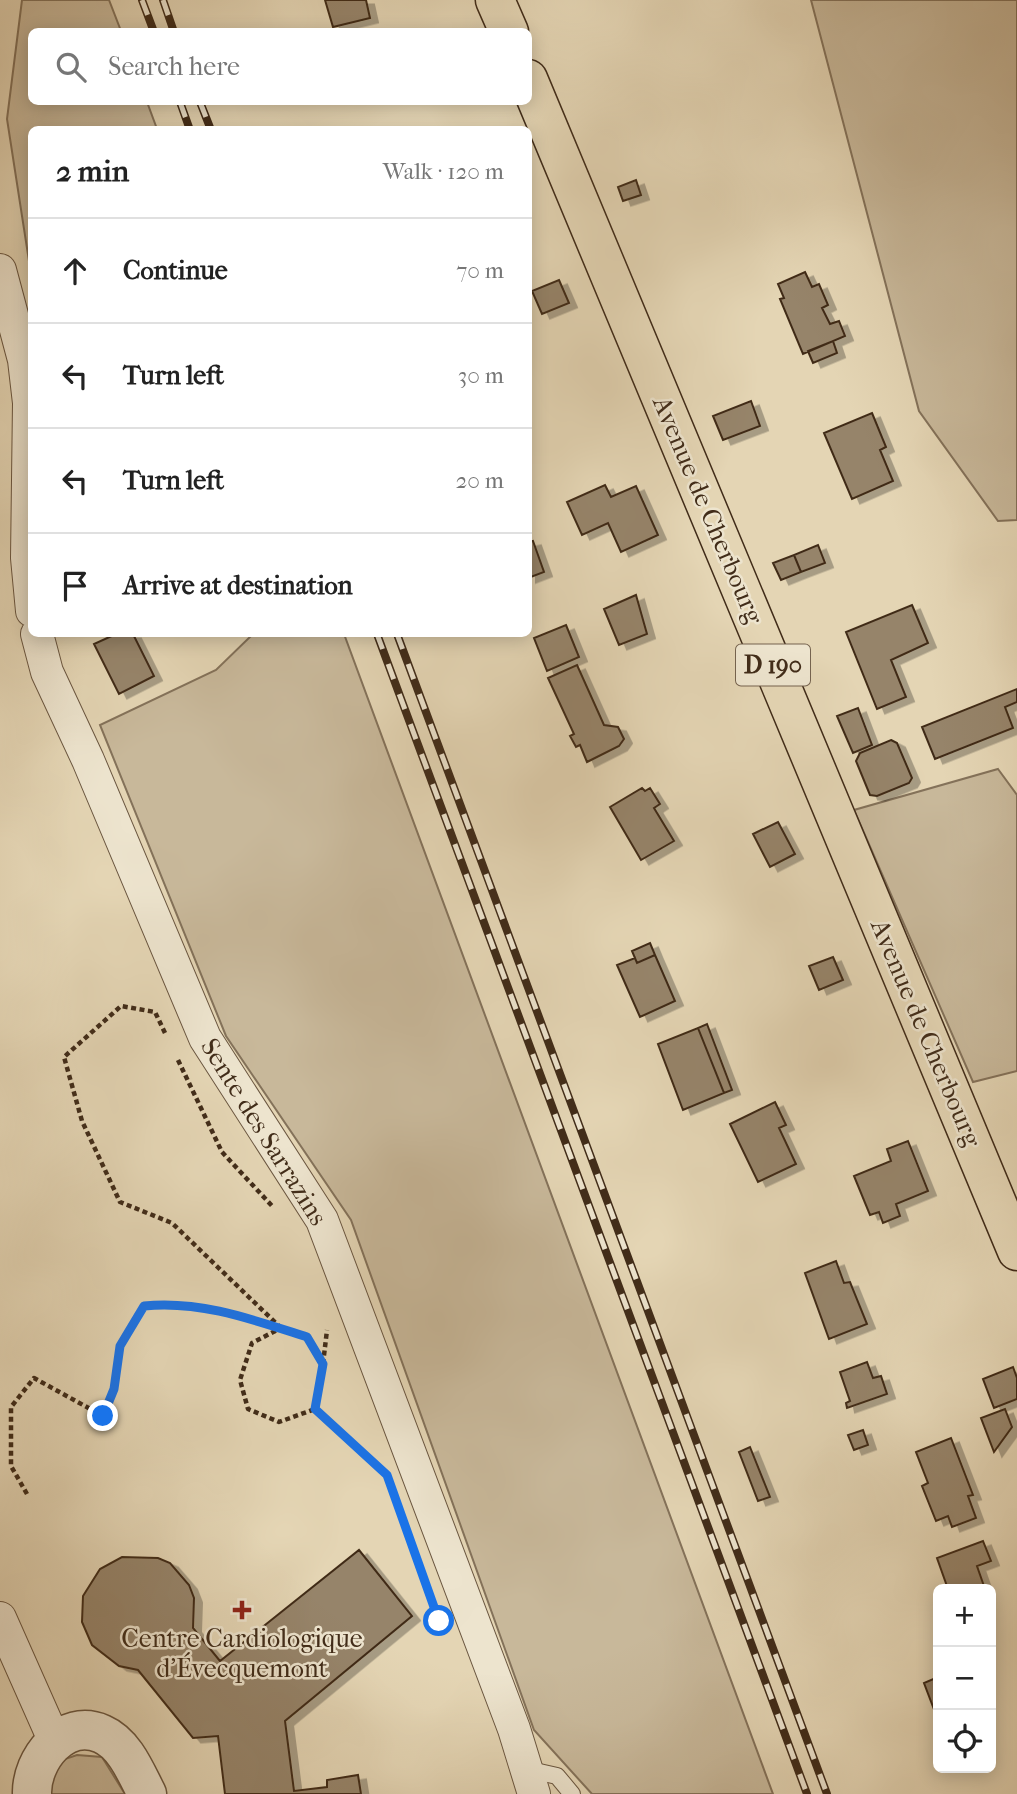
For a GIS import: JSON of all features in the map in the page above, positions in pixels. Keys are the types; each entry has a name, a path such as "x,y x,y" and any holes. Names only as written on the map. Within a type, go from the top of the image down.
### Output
{"main road":[{"path":"495,0 507,28"},
{"name":"Avenue de Cherbourg","path":"532,89 1017,1251"}],"street":[{"path":"0,270 24,360 28,394"},
{"path":"28,480 28,569"},
{"name":"Sente des Sarrazins","path":"38,637 47,671 88,760 205,1038 322,1220 530,1782"},
{"path":"0,1618 55,1742"},
{"path":"32,1794 35,1771 55,1742 69,1732 82,1730 101,1733 116,1744 129,1760 147,1794"}],"lane":[{"path":"530,1782 557,1776 572,1794"}],"path":[{"path":"166,1036 155,1012 121,1006 64,1057 82,1121 120,1202 172,1223 281,1328"},
{"path":"177,1059 222,1152 276,1211"},
{"path":"27,1494 11,1466 11,1407 34,1378 103,1416 114,1389 120,1346 144,1306 173,1303 220,1311 281,1328 307,1337 323,1364"},
{"path":"315,1409 327,1326"},
{"path":"281,1328 252,1343 240,1380 248,1409 279,1422 315,1409"},
{"path":"315,1409 387,1475"}],"shaded area":[{"path":"22,0 109,0 120,28 28,28 28,105 148,105 156,126 28,126 28,255 7,119"},
{"path":"811,0 1017,0 1017,520 998,521 919,411"},
{"path":"250,637 345,637 773,1794 592,1794 534,1730 351,1220 226,1036 100,725 216,670"},
{"path":"998,769 1017,795 1017,1071 973,1082 854,810"},
{"path":"77,1755 102,1757 125,1794 48,1794 59,1761"}],"building":[{"path":"325,0 366,0 370,18 333,27"},
{"path":"636,180 641,195 623,201 618,187"},
{"path":"805,272 812,287 819,284 828,305 822,308 830,324 839,321 845,336 803,354 780,299 784,298 778,284"},
{"path":"559,280 569,303 542,314 532,291"},
{"path":"833,341 837,353 813,363 808,351"},
{"path":"751,401 760,426 723,440 713,416"},
{"path":"872,413 886,447 880,450 893,481 852,499 824,433"},
{"path":"605,485 611,497 636,486 658,535 621,552 608,523 582,535 567,502"},
{"path":"532,541 544,572 532,576"},
{"path":"818,545 825,563 801,572 794,555"},
{"path":"794,555 801,572 781,580 773,563"},
{"path":"636,595 647,634 619,645 604,609"},
{"path":"912,605 928,643 891,660 906,697 877,709 846,632"},
{"path":"566,625 579,657 547,671 534,638"},
{"path":"109,637 134,637 154,676 119,694 94,644"},
{"path":"577,665 604,725 618,727 624,739 619,746 587,762 580,745 576,747 570,736 574,734 548,678"},
{"path":"1017,689 1017,702 1005,707 1013,728 935,759 922,727"},
{"path":"858,708 872,745 853,753 837,716"},
{"path":"891,740 897,743 912,778 909,783 877,796 870,795 856,761 860,753"},
{"path":"642,788 645,791 650,788 660,804 654,808 674,841 641,860 610,807"},
{"path":"778,822 795,854 770,867 753,834"},
{"path":"650,943 655,955 637,963 632,951"},
{"path":"655,955 675,1001 640,1017 617,965 635,958 637,963"},
{"path":"833,957 843,980 819,990 809,966"},
{"path":"707,1024 732,1090 724,1093 698,1028"},
{"path":"698,1028 724,1093 683,1110 658,1044"},
{"path":"775,1102 786,1125 779,1128 796,1164 758,1182 730,1124"},
{"path":"908,1141 928,1191 896,1204 900,1216 883,1223 879,1212 870,1215 854,1176 891,1161 887,1149"},
{"path":"836,1261 844,1283 850,1282 867,1324 829,1339 805,1273"},
{"path":"867,1362 873,1378 881,1376 887,1394 847,1408 846,1403 850,1401 840,1372"},
{"path":"1013,1367 1017,1378 1017,1399 994,1408 983,1379"},
{"path":"1005,1409 1012,1427 994,1452 981,1418"},
{"path":"863,1430 868,1445 854,1450 848,1435"},
{"path":"951,1438 973,1495 968,1496 976,1518 952,1527 948,1516 936,1521 922,1486 928,1483 916,1452"},
{"path":"750,1447 770,1497 758,1501 739,1452"},
{"path":"983,1541 991,1561 977,1566 983,1584 946,1584 937,1558"},
{"path":"359,1550 412,1616 285,1721 294,1791 327,1787 327,1780 358,1775 361,1794 225,1794 218,1736 193,1738 138,1670 119,1666 92,1645 82,1622 83,1596 100,1569 122,1557 158,1558 170,1563 189,1585 194,1598 193,1628 220,1661"},
{"path":"933,1679 933,1707 924,1683"}],"railway":[{"path":"142,0 152,28"},
{"path":"163,0 173,28"},
{"path":"181,105 189,126"},
{"path":"201,105 209,126"},
{"path":"378,637 807,1794"},
{"path":"398,637 827,1794"}],"place":[{"name":"Centre Cardiologique d'Évecquemont","path":"242,1610"}],"route":[{"path":"103,1416 114,1389 120,1346 144,1306 173,1303 220,1311 307,1337 323,1364 315,1409 387,1475 439,1621"}]}
